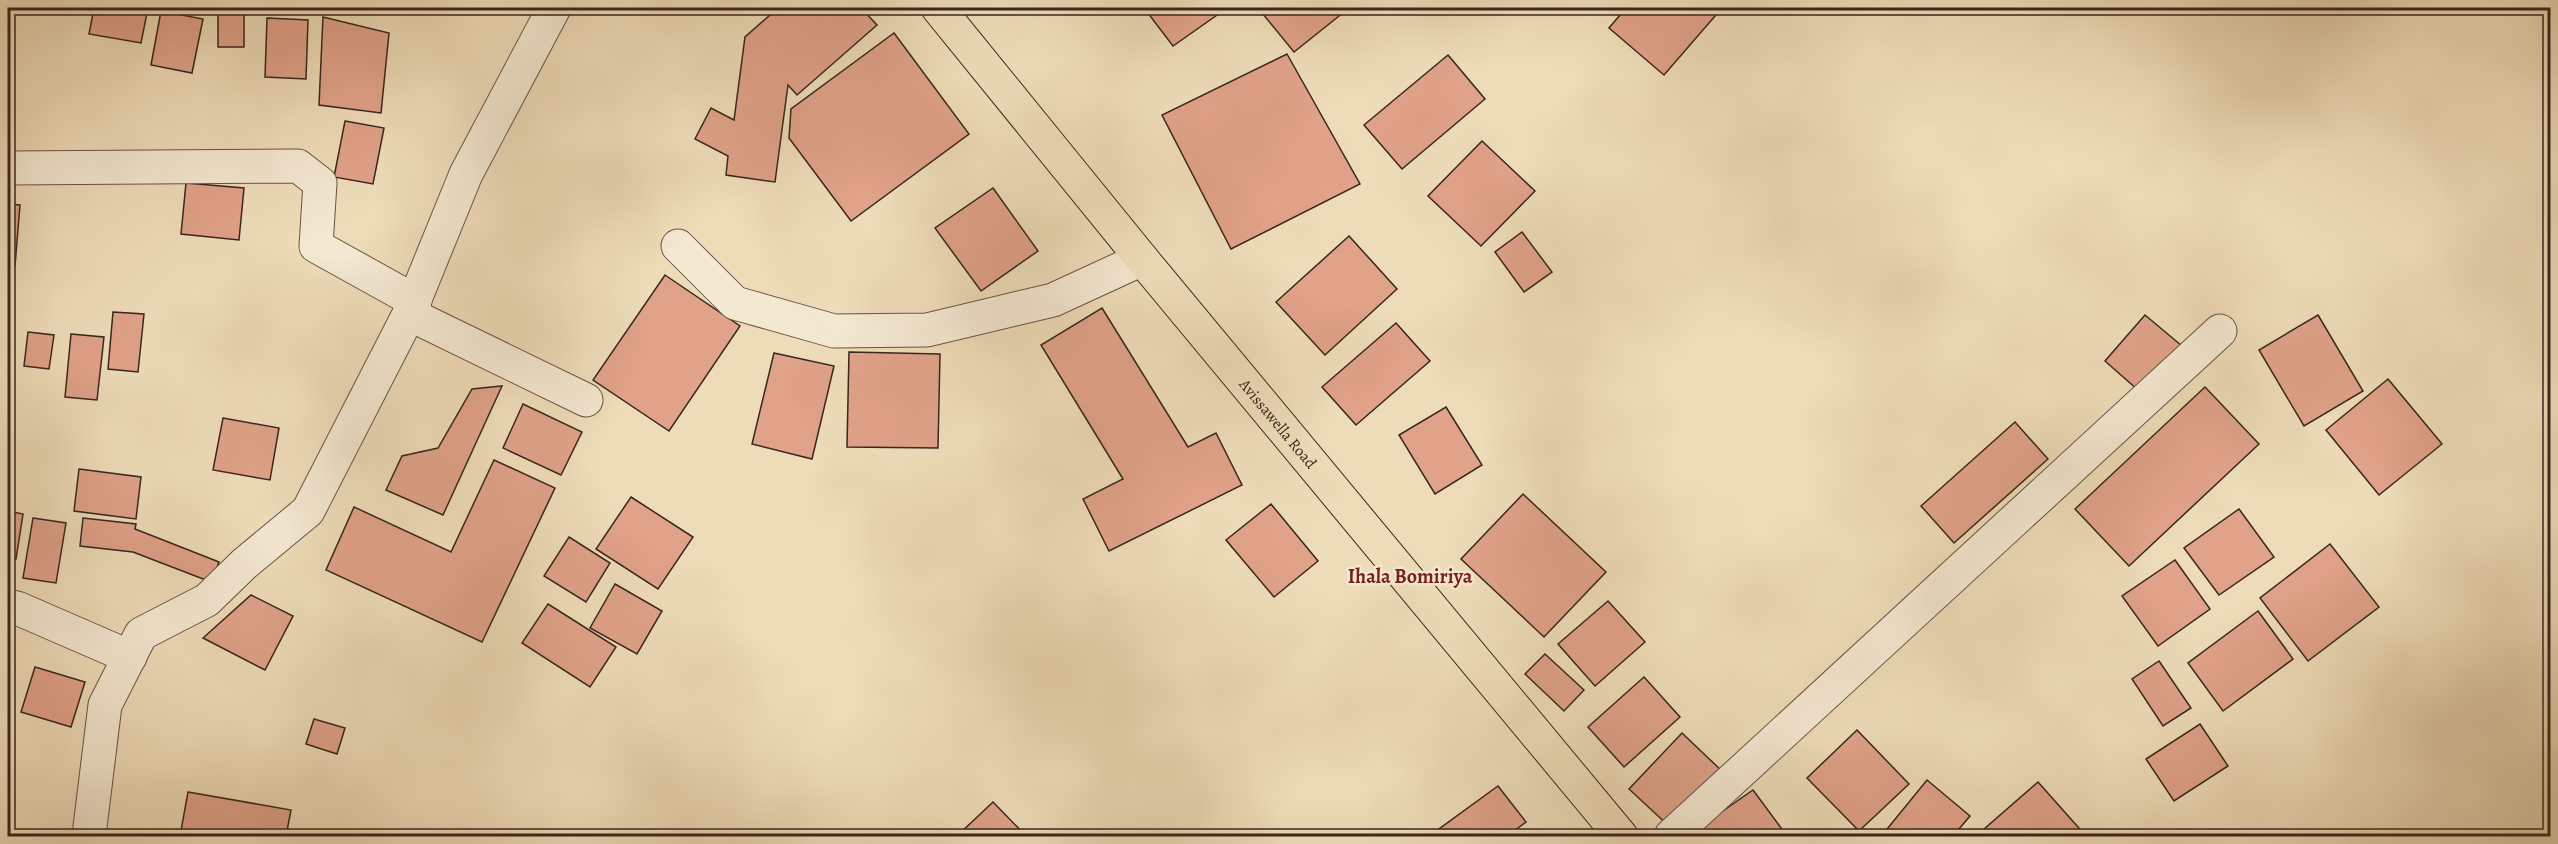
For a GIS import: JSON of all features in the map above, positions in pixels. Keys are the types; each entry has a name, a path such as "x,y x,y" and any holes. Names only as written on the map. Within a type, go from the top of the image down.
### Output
{"main road":[{"name":"Avissawella Road","path":"938,8 1142,259 1621,837"}],"street":[{"path":"90,826 105,705 141,634 207,600 244,564 308,511 412,308 466,174 554,8"},
{"path":"8,168 298,166 320,183 316,246 412,308 586,400"},
{"path":"678,246 735,303 834,331 927,330 1053,300 1142,259"},
{"path":"1671,837 2220,332"},
{"path":"8,606 130,657"}],"building":[{"path":"94,8 148,8 141,43 89,34"},
{"path":"778,8 861,8 877,25 797,95 788,85 775,182 726,175 728,156 695,139 711,108 734,120 745,37"},
{"path":"1144,8 1227,8 1173,46"},
{"path":"1258,8 1349,8 1294,52"},
{"path":"1626,8 1722,8 1664,75 1609,28"},
{"path":"218,9 244,9 244,47 218,47"},
{"path":"161,11 203,19 192,73 151,65"},
{"path":"323,17 389,33 381,113 319,105"},
{"path":"267,18 308,20 306,79 265,77"},
{"path":"894,33 969,134 851,221 789,138 791,109"},
{"path":"1287,54 1360,184 1231,249 1162,115"},
{"path":"1448,55 1485,99 1402,169 1364,125"},
{"path":"345,121 384,128 373,184 334,177"},
{"path":"1482,141 1535,191 1481,246 1428,196"},
{"path":"186,183 244,188 239,240 181,234"},
{"path":"993,188 1038,251 981,291 935,228"},
{"path":"8,204 20,205 15,266 8,265"},
{"path":"1522,232 1552,272 1524,292 1495,252"},
{"path":"1349,236 1397,289 1325,355 1276,302"},
{"path":"665,275 740,326 669,431 593,380"},
{"path":"1102,308 1188,447 1216,433 1242,485 1109,551 1083,499 1123,479 1041,345"},
{"path":"113,312 144,314 138,372 108,369"},
{"path":"2145,315 2188,351 2147,398 2105,361"},
{"path":"2318,315 2363,391 2304,426 2259,350"},
{"path":"1396,323 1430,361 1356,425 1322,387"},
{"path":"28,332 54,335 49,369 24,366"},
{"path":"71,334 104,337 97,400 65,397"},
{"path":"849,352 940,354 938,448 847,447"},
{"path":"774,353 834,366 812,459 752,444"},
{"path":"2388,379 2442,444 2379,495 2326,430"},
{"path":"502,386 443,515 386,490 402,456 438,448 472,389"},
{"path":"2205,387 2259,444 2129,566 2075,509"},
{"path":"523,404 582,432 561,475 503,448"},
{"path":"1446,407 1482,465 1435,494 1399,435"},
{"path":"223,418 279,428 270,480 213,470"},
{"path":"2015,422 2048,459 1954,543 1921,506"},
{"path":"494,460 555,488 482,642 326,570 354,507 451,552"},
{"path":"79,469 141,477 136,519 74,511"},
{"path":"1523,494 1606,572 1544,637 1461,559"},
{"path":"631,497 693,537 658,589 596,549"},
{"path":"1271,504 1318,561 1274,597 1226,540"},
{"path":"2239,509 2274,557 2219,595 2184,548"},
{"path":"8,511 23,514 16,559 8,558"},
{"path":"33,518 66,523 56,583 23,578"},
{"path":"83,518 136,524 135,529 219,562 211,582 133,552 80,546"},
{"path":"569,537 610,563 586,602 544,576"},
{"path":"2330,544 2379,607 2308,661 2260,598"},
{"path":"2175,560 2210,609 2158,646 2122,596"},
{"path":"615,584 662,611 637,654 590,628"},
{"path":"251,595 293,616 265,670 203,638"},
{"path":"1608,601 1645,642 1595,686 1558,644"},
{"path":"548,604 616,647 590,687 522,643"},
{"path":"2258,611 2293,659 2223,711 2188,663"},
{"path":"1545,654 1584,690 1564,711 1525,674"},
{"path":"2159,661 2191,708 2163,726 2132,679"},
{"path":"35,667 85,682 71,727 21,712"},
{"path":"1644,677 1680,717 1624,767 1588,727"},
{"path":"314,719 345,728 337,754 306,744"},
{"path":"2200,724 2228,766 2174,801 2146,759"},
{"path":"1857,730 1909,784 1859,831 1807,778"},
{"path":"1682,733 1725,774 1672,829 1629,789"},
{"path":"1927,780 1970,816 1953,836 1887,836 1883,834"},
{"path":"2038,782 2086,836 1976,836"},
{"path":"1498,786 1526,822 1507,836 1445,836 1439,829"},
{"path":"1753,790 1787,836 1687,836"},
{"path":"188,792 291,810 286,836 180,836"},
{"path":"993,802 1026,836 957,836"}],"district":[{"name":"Ihala Bomiriya","path":"1410,576"}]}
